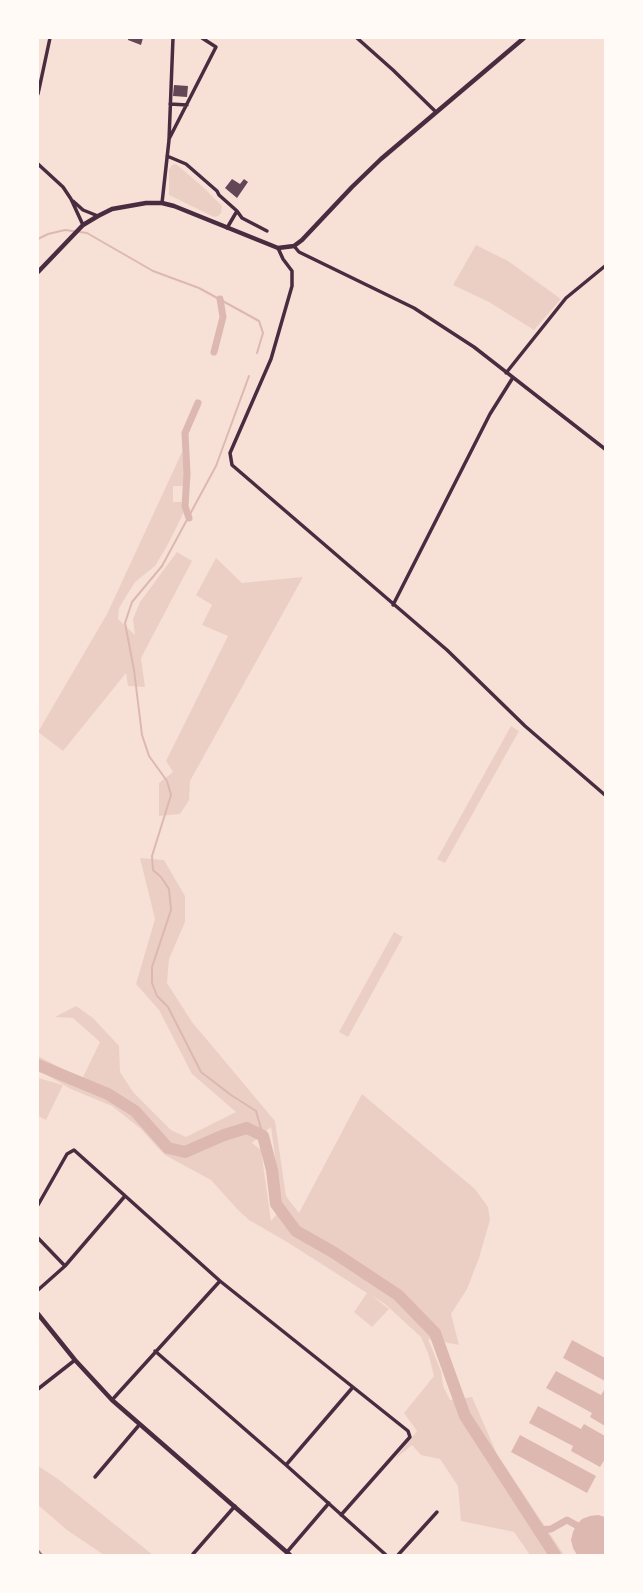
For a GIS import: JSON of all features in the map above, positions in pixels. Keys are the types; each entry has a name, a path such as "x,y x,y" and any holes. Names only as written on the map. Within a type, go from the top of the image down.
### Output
{"main road":[{"path":"38,272 72,236 83,226 98,216 112,209 146,202 162,203 278,248 294,246 307,235 361,178 394,147 524,38"},
{"path":"38,1314 75,1360 112,1400 235,1506 288,1554"}],"street":[{"path":"38,94 50,38"},
{"path":"162,203 169,140 173,38"},
{"path":"169,140 216,47 202,38"},
{"path":"357,38 393,70 436,112"},
{"path":"170,104 187,105"},
{"path":"167,156 186,164 217,191 219,195 237,211 242,218 267,231"},
{"path":"38,164 63,187 71,199 83,226"},
{"path":"71,199 83,210 98,216"},
{"path":"227,228 237,211"},
{"path":"294,246 299,252 414,308 474,347 605,449"},
{"path":"278,248 283,259 292,271 292,286 271,358 230,453 232,466 447,650 525,726 605,795"},
{"path":"506,373 566,298 605,266"},
{"path":"394,605 490,414 512,378"},
{"path":"38,1205 67,1154 74,1150 220,1281 399,1422 408,1431 410,1437 342,1515"},
{"path":"38,1290 65,1266 125,1196"},
{"path":"38,1238 65,1266"},
{"path":"112,1400 220,1281"},
{"path":"155,1351 286,1465 386,1555"},
{"path":"38,1389 75,1360"},
{"path":"286,1465 354,1387"},
{"path":"95,1477 140,1424"},
{"path":"288,1554 329,1503"},
{"path":"193,1554 235,1506"},
{"path":"398,1555 437,1512"}],"shaded area":[{"path":"176,164 203,187 222,206 221,213 218,216 214,217 169,195 169,170 172,165"},
{"path":"476,245 508,261 561,299 534,330 489,302 453,285"},
{"path":"182,452 184,453 184,486 173,486 173,502 183,502 184,512 155,566 135,582 119,608 118,619 135,635 133,619 140,602 177,552 192,561 141,658 145,687 128,686 126,673 63,751 38,732 107,614"},
{"path":"216,558 242,583 303,577 190,781 189,800 180,814 159,816 159,783 173,772 166,761 228,636 202,625 212,605 196,595"},
{"path":"511,726 519,731 445,863 437,859"},
{"path":"140,858 164,860 185,896 185,922 169,959 167,983 192,1022 275,1121 286,1196 299,1213 362,1094 475,1189 488,1207 490,1220 479,1258 467,1289 451,1314 459,1345 428,1339 441,1371 443,1386 450,1400 472,1397 497,1454 564,1555 530,1555 514,1532 461,1521 458,1486 440,1459 421,1455 412,1445 395,1459 417,1431 404,1413 434,1376 428,1353 421,1337 385,1304 371,1295 389,1309 372,1327 354,1312 367,1293 287,1242 249,1220 211,1180 165,1155 141,1129 112,1106 71,1089 38,1070 38,1056 82,1079 100,1042 73,1018 55,1017 76,1006 93,1018 119,1046 120,1072 133,1092 171,1130 186,1137 236,1112 192,1074 159,1010 136,984 155,919","holes":["271,1127 282,1208 271,1221 261,1150 252,1143"]},
{"path":"394,932 403,937 348,1037 339,1032"},
{"path":"38,1078 63,1085 46,1120 38,1116"},
{"path":"572,1340 605,1358 605,1381 563,1358"},
{"path":"556,1371 601,1395 604,1390 605,1391 605,1426 590,1417 592,1413 546,1388"},
{"path":"538,1406 581,1429 584,1424 605,1436 605,1459 600,1467 571,1451 573,1446 529,1423"},
{"path":"520,1435 596,1476 587,1493 511,1452"},
{"path":"38,1466 58,1479 153,1555 104,1555 67,1530 38,1505"},
{"path":"598,1515 605,1517 605,1555 577,1555 571,1540 576,1525 582,1519"}],"building":[{"path":"128,38 143,38 141,45 128,40"},
{"path":"174,85 188,86 187,97 173,96"},
{"path":"232,179 240,184 244,179 248,182 237,198 225,188"}],"waterway":[{"path":"38,239 48,234 65,230 87,233 153,271 199,288 259,321 263,333 257,353"},
{"path":"214,352 223,317 220,299"},
{"path":"249,376 216,466 162,566 132,602 125,623 134,670 142,735 149,756 167,781 171,795 152,856 153,870 161,877 169,889 171,910 152,967 152,983 157,996 168,1007 201,1072 231,1095 256,1111 263,1136"},
{"path":"189,518 185,506 187,474 185,433 198,403"},
{"path":"38,1065 108,1094 135,1111 168,1148 185,1152 224,1135 247,1128 263,1136 272,1170 276,1204 296,1231 333,1252 398,1295 435,1333 465,1416 555,1555"},
{"path":"537,1530 551,1529 567,1520 576,1525"}],"railway":[{"path":"38,1550 42,1555"}]}
